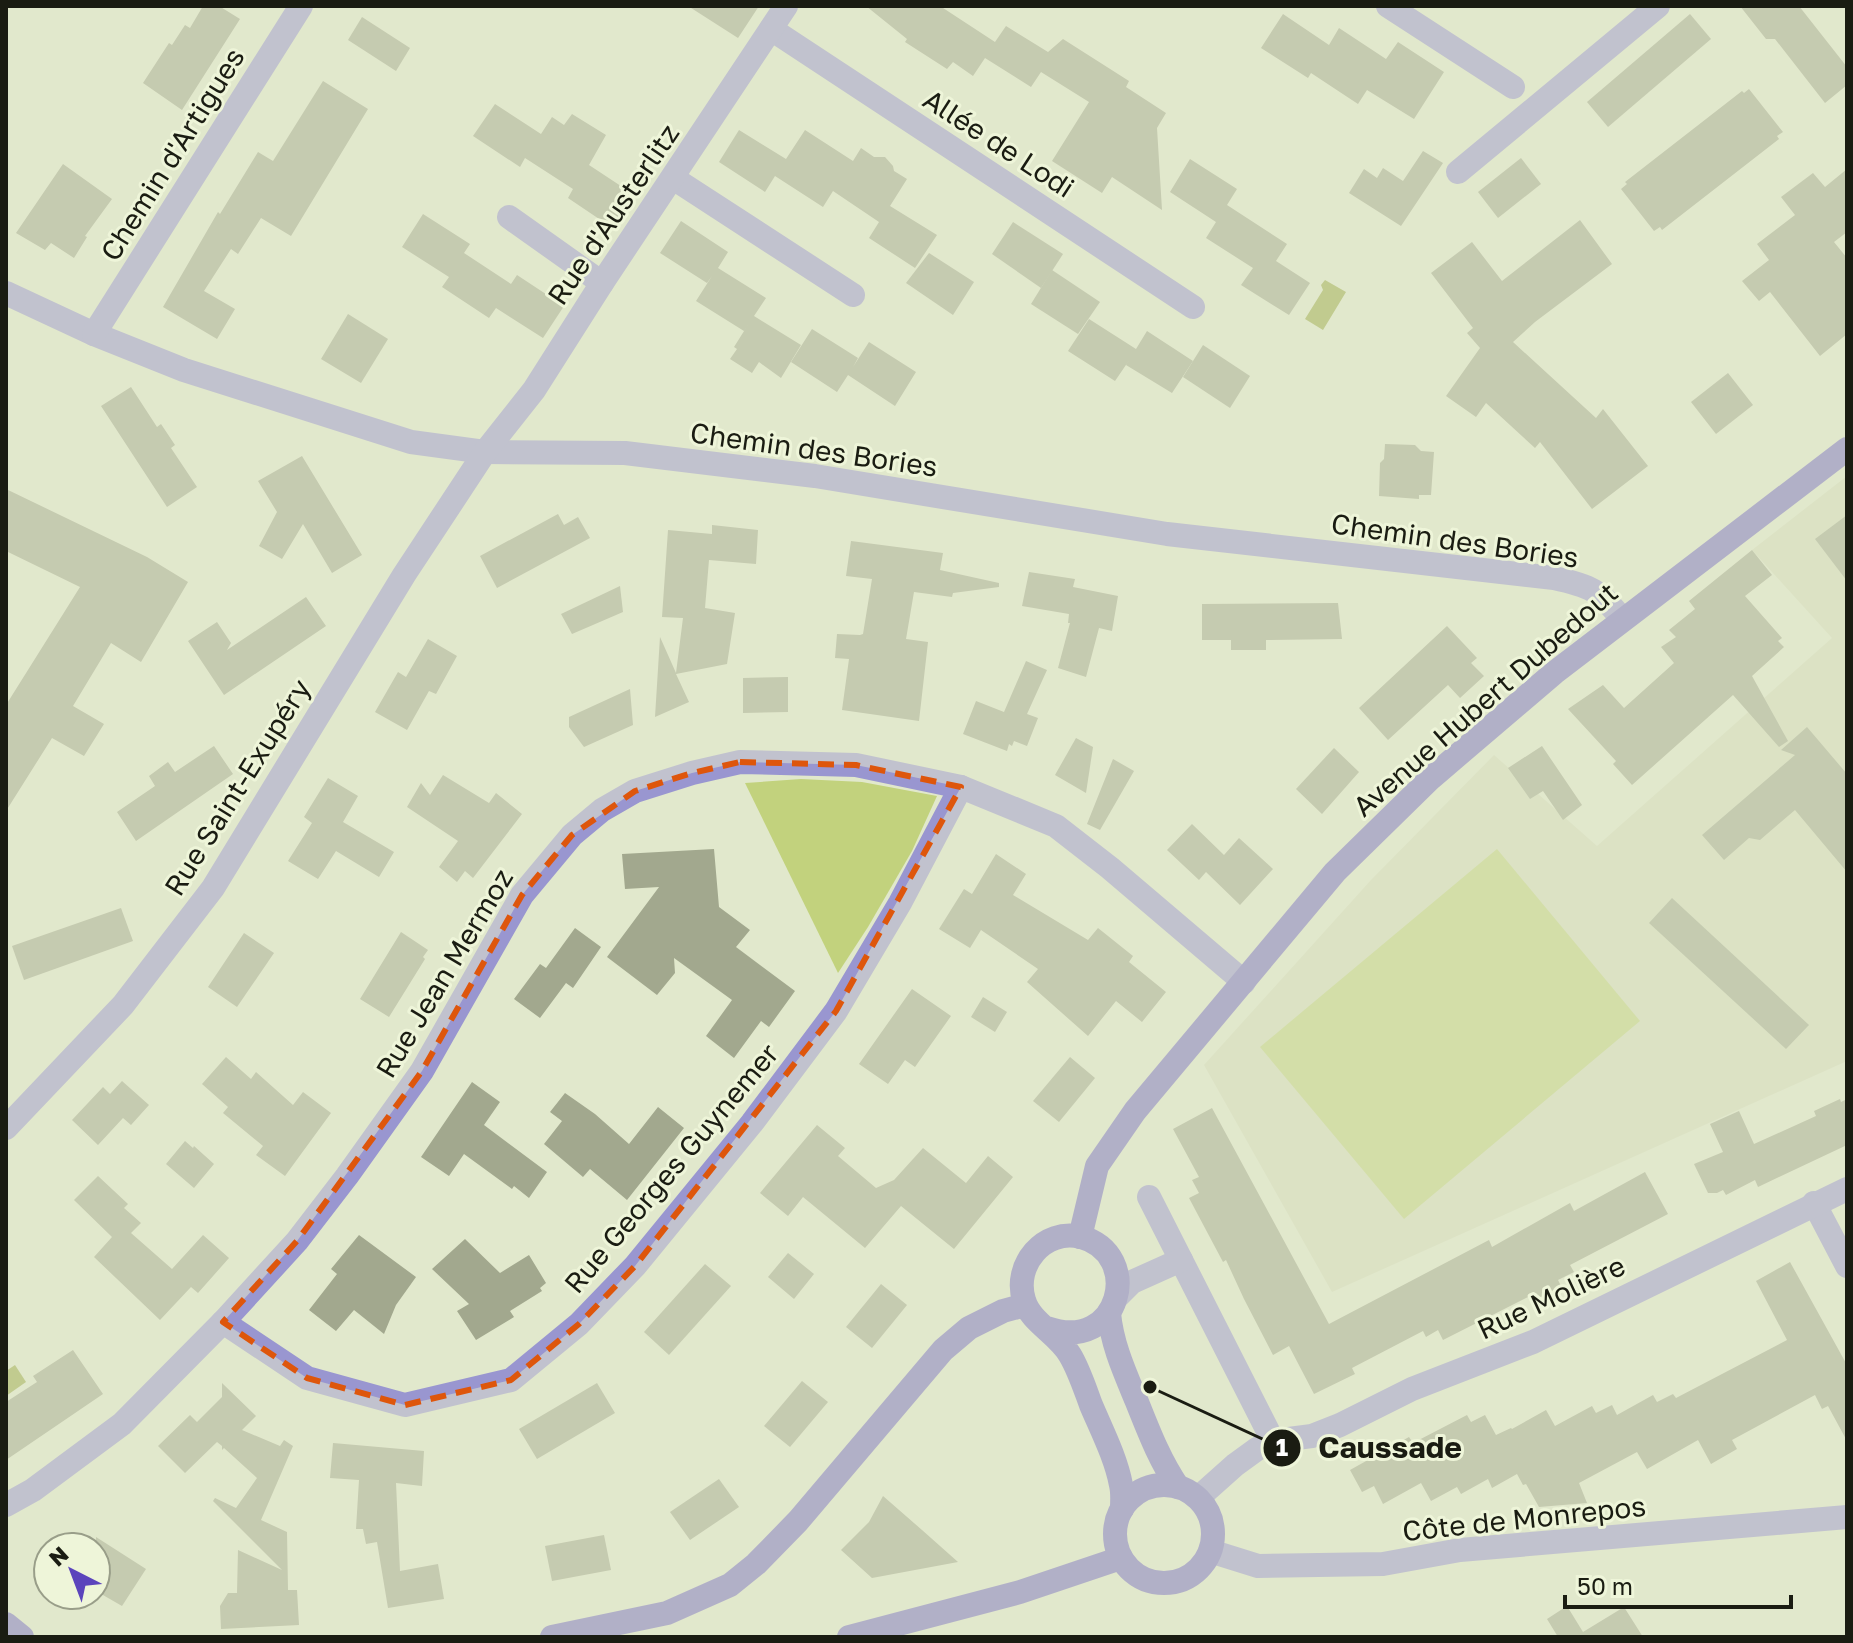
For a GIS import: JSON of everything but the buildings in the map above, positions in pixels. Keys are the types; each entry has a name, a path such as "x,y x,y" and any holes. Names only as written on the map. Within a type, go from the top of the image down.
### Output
{"main road":[{"name":"Avenue Hubert Dubedout","path":"1080,1237 1097,1166 1135,1111 1335,872 1431,778 1554,673 1847,449"},
{"path":"1122,1509 1122,1487 1115,1463 1078,1371 1069,1353 1034,1318 1025,1305 1021,1290 1027,1260 1037,1248 1065,1236 1080,1237 1095,1243 1107,1253 1115,1266 1118,1282 1111,1332 1118,1355 1165,1469 1188,1492 1209,1513 1213,1525 1210,1551 1202,1565 1190,1576 1159,1583 1144,1579 1131,1571 1121,1558 1116,1542 1116,1525 1122,1509 1132,1497 1146,1489 1162,1485 1188,1492"},
{"path":"552,1637 667,1613 730,1585 756,1564 798,1521 943,1350 969,1328 1003,1311 1025,1305"},
{"path":"1047,1328 1060,1333 1088,1330 1100,1323 1113,1305"},
{"path":"849,1637 882,1633 1121,1558"},
{"path":"6,1624 22,1637"}],"street":[{"name":"Chemin d'Artigues","path":"94,334 301,6"},
{"name":"Rue d'Austerlitz","path":"485,452 534,390 786,6"},
{"path":"1388,6 1513,87"},
{"path":"1458,172 1658,6"},
{"name":"Allée de Lodi","path":"771,29 1193,307"},
{"path":"673,178 853,295"},
{"path":"509,217 602,283"},
{"name":"Chemin des Bories","path":"6,293 94,334 184,370 411,442 485,452 625,453 752,468 1167,534 1554,578 1582,584 1605,598 1622,619"},
{"name":"Rue Saint-Exupéry","path":"6,1128 123,1005 213,888 404,575 485,452"},
{"name":"Rue Jean Mermoz","path":"6,1505 33,1490 122,1424 223,1322 297,1241 414,1083 522,895 572,835 602,810 635,791 740,762 856,765 961,787 1056,826 1244,982"},
{"name":"Rue Georges Guynemer","path":"223,1322 307,1378 405,1405 511,1380 579,1324 635,1266 752,1123 836,1011 900,903 961,787"},
{"name":"Rue Molière","path":"1188,1492 1273,1441 1312,1436 1412,1389 1533,1342 1847,1189"},
{"path":"1149,1197 1273,1441"},
{"path":"1814,1203 1847,1266"},
{"path":"1113,1305 1132,1282 1181,1260"},
{"name":"Côte de Monrepos","path":"1210,1551 1258,1566 1383,1564 1460,1550 1847,1517"}],"highlighted area":[{"path":"740,762 856,765 961,787 836,1011 635,1266 579,1324 511,1380 405,1405 307,1378 223,1322 297,1241 422,1071 522,895 572,835 635,791 692,773"}],"shaded area":[{"path":"1325,280 1346,292 1323,330 1305,319 1323,290 1321,285"},
{"path":"1847,476 1847,1061 1332,1292 1204,1065 1371,880 1494,755 1597,846 1832,638 1752,550"},
{"path":"801,779 862,782 937,796 912,851 838,973 745,783"},
{"path":"1497,849 1640,1021 1404,1219 1260,1047"},
{"path":"15,1365 26,1382 6,1396 6,1371"}],"place":[{"name":"Caussade","path":"1150,1387"}]}
